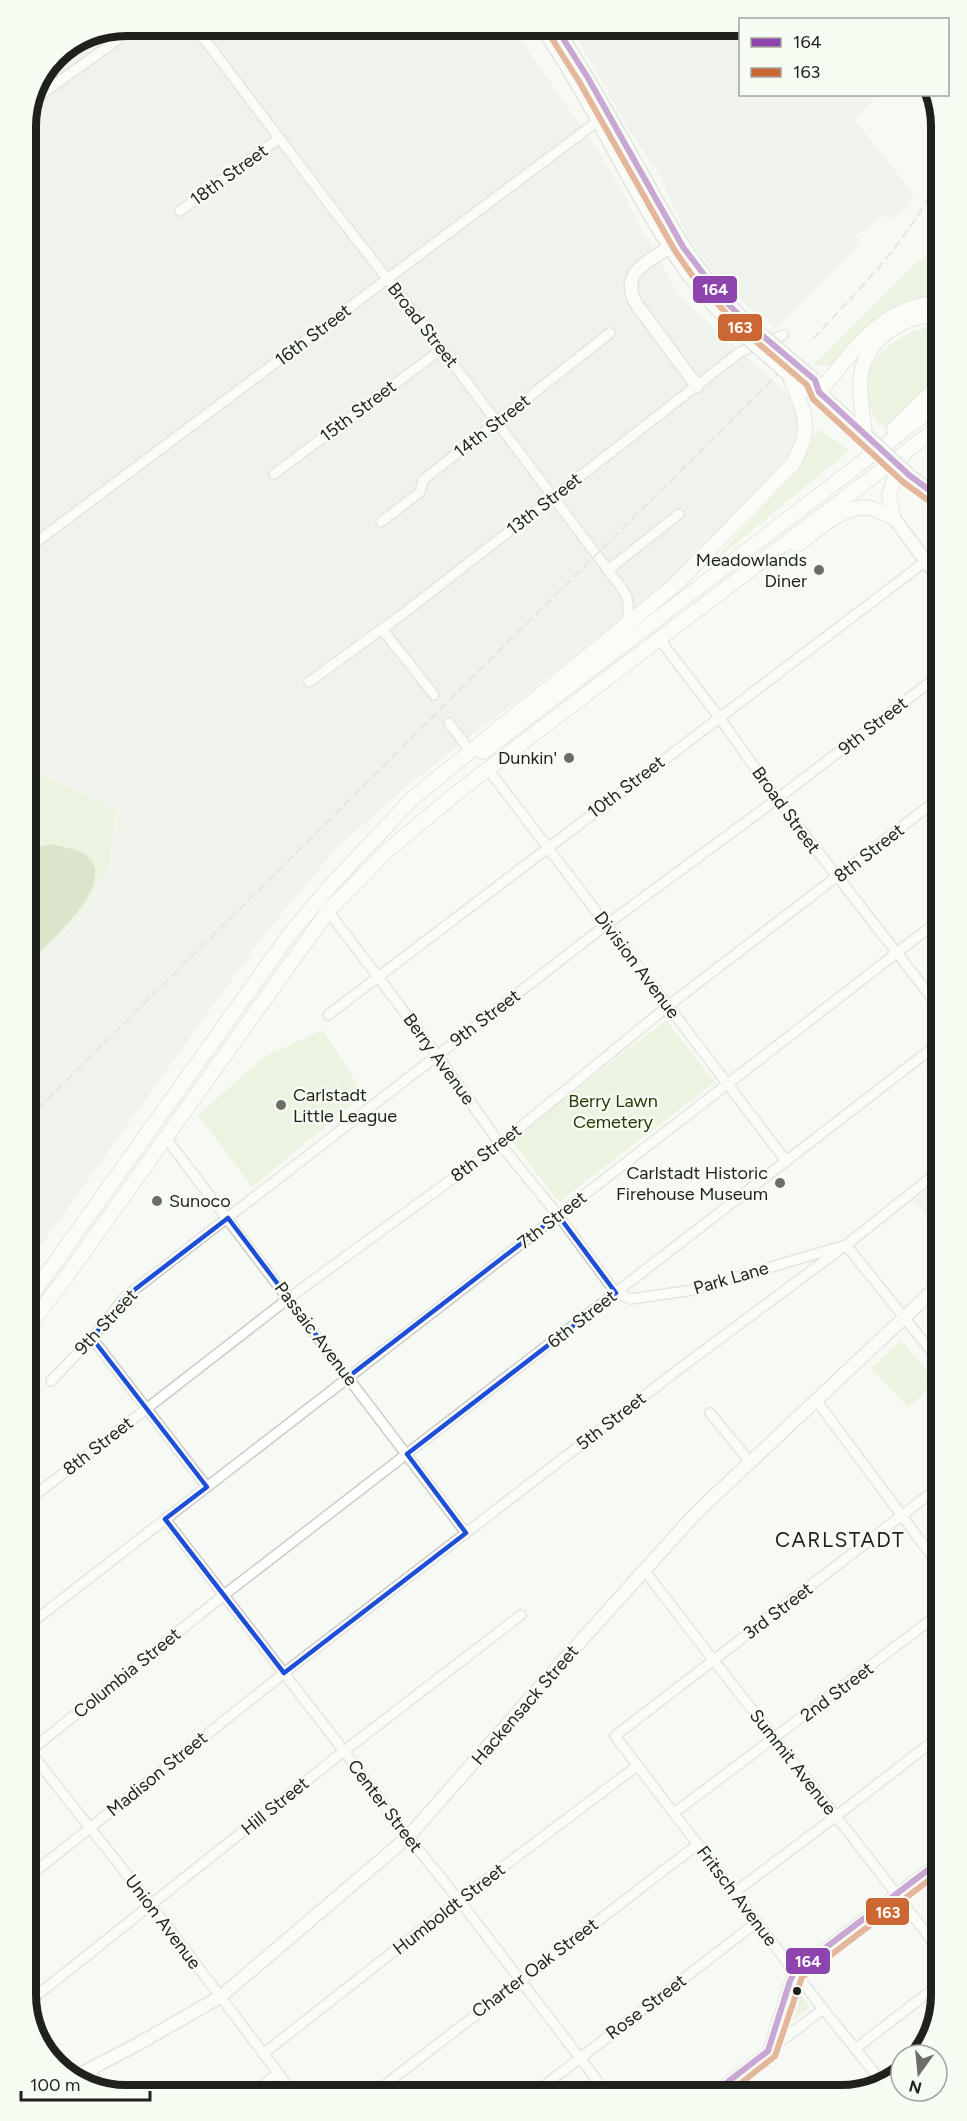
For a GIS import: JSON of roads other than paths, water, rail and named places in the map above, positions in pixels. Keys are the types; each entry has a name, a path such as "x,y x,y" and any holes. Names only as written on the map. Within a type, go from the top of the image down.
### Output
{"highway":[{"path":"36,1289 289,934 332,884 413,798 686,574 792,465 800,451 804,436 811,392 878,324 908,308 931,304"},
{"path":"866,435 859,380 866,356 877,341 897,326 918,316 931,316"},
{"path":"789,375 811,392"},
{"path":"838,482 931,393"},
{"path":"364,850 398,819 468,764 931,410"},
{"path":"36,1317 328,911 396,843 488,769 931,433"},
{"path":"743,574 785,554 844,513 867,508 893,517 889,495 903,454"}],"main road":[{"path":"546,36 598,121 669,248 706,298 744,336 789,375"},
{"path":"562,36 688,254 722,297 755,329 811,392 866,435 931,491"},
{"path":"669,248 637,269 632,279 631,292 637,305 697,386"},
{"path":"893,517 931,567"},
{"name":"Hackensack Street","path":"82,2074 220,1997 408,1838 696,1513 931,1293"}],"street":[{"path":"42,94 124,36"},
{"name":"Broad Street","path":"202,36 608,570 628,598 630,607 626,625"},
{"name":"16th Street","path":"36,542 598,121"},
{"name":"18th Street","path":"180,211 279,138"},
{"name":"14th Street","path":"381,522 420,492 423,480 610,333"},
{"name":"13th Street","path":"309,682 382,629 740,352 783,334"},
{"name":"15th Street","path":"274,474 442,349"},
{"path":"608,570 678,514"},
{"name":"10th Street","path":"328,1015 926,561"},
{"path":"382,629 434,695"},
{"name":"Broad Street","path":"659,639 719,717 777,800 931,997"},
{"name":"9th Street","path":"51,1382 92,1338 125,1297 437,1054 606,925 777,800 931,681"},
{"path":"449,723 470,751"},
{"name":"Division Avenue","path":"488,769 786,1161"},
{"name":"8th Street","path":"36,1495 289,1298 500,1144 668,1006 931,804"},
{"name":"Berry Avenue","path":"328,911 437,1054 500,1144 558,1215 616,1293"},
{"name":"7th Street","path":"36,1619 931,926"},
{"name":"6th Street","path":"224,1595 931,1049"},
{"name":"Passaic Avenue","path":"165,1137 466,1533"},
{"name":"5th Street","path":"284,1673 679,1369 846,1245 931,1177"},
{"path":"846,1245 931,1350"},
{"name":"Park Lane","path":"616,1293 631,1299 693,1290 846,1245"},
{"path":"92,1338 207,1487"},
{"path":"816,1400 931,1555"},
{"path":"710,1413 750,1462"},
{"name":"3rd Street","path":"615,1736 931,1493"},
{"name":"Center Street","path":"165,1519 344,1751 408,1838 459,1900 601,2085"},
{"name":"Summit Avenue","path":"645,1571 931,1940"},
{"name":"Columbia Street","path":"36,1746 224,1595"},
{"name":"Hill Street","path":"36,1996 344,1751 521,1615"},
{"name":"2nd Street","path":"674,1813 931,1620"},
{"name":"Madison Street","path":"36,1870 284,1673"},
{"name":"Fritsch Avenue","path":"615,1736 877,2077"},
{"path":"735,1892 931,1743"},
{"name":"Union Avenue","path":"36,1759 152,1906 287,2085"},
{"name":"Humboldt Street","path":"263,2054 459,1900 637,1766"},
{"name":"Charter Oak Street","path":"384,2085 519,1979 698,1844"},
{"path":"768,2051 795,1971 931,1868"},
{"name":"Rose Street","path":"545,2085 757,1922"},
{"path":"855,2049 931,1991"},
{"path":"724,2085 824,2009"},
{"path":"89,2070 96,2080"},
{"path":"263,2085 278,2073"}],"railway":[{"path":"813,339 895,247 931,192"},
{"path":"36,1111 780,372"}],"place":[{"name":"Meadowlands Diner","path":"819,570"},
{"name":"Dunkin'","path":"569,758"},
{"name":"Carlstadt Little League","path":"281,1105"},
{"name":"Carlstadt Historic Firehouse Museum","path":"780,1183"},
{"name":"Sunoco","path":"157,1201"}],"district":[{"name":"CARLSTADT","path":"840,1539"}],"park label":[{"name":"Berry Lawn Cemetery","path":"613,1111"}]}
